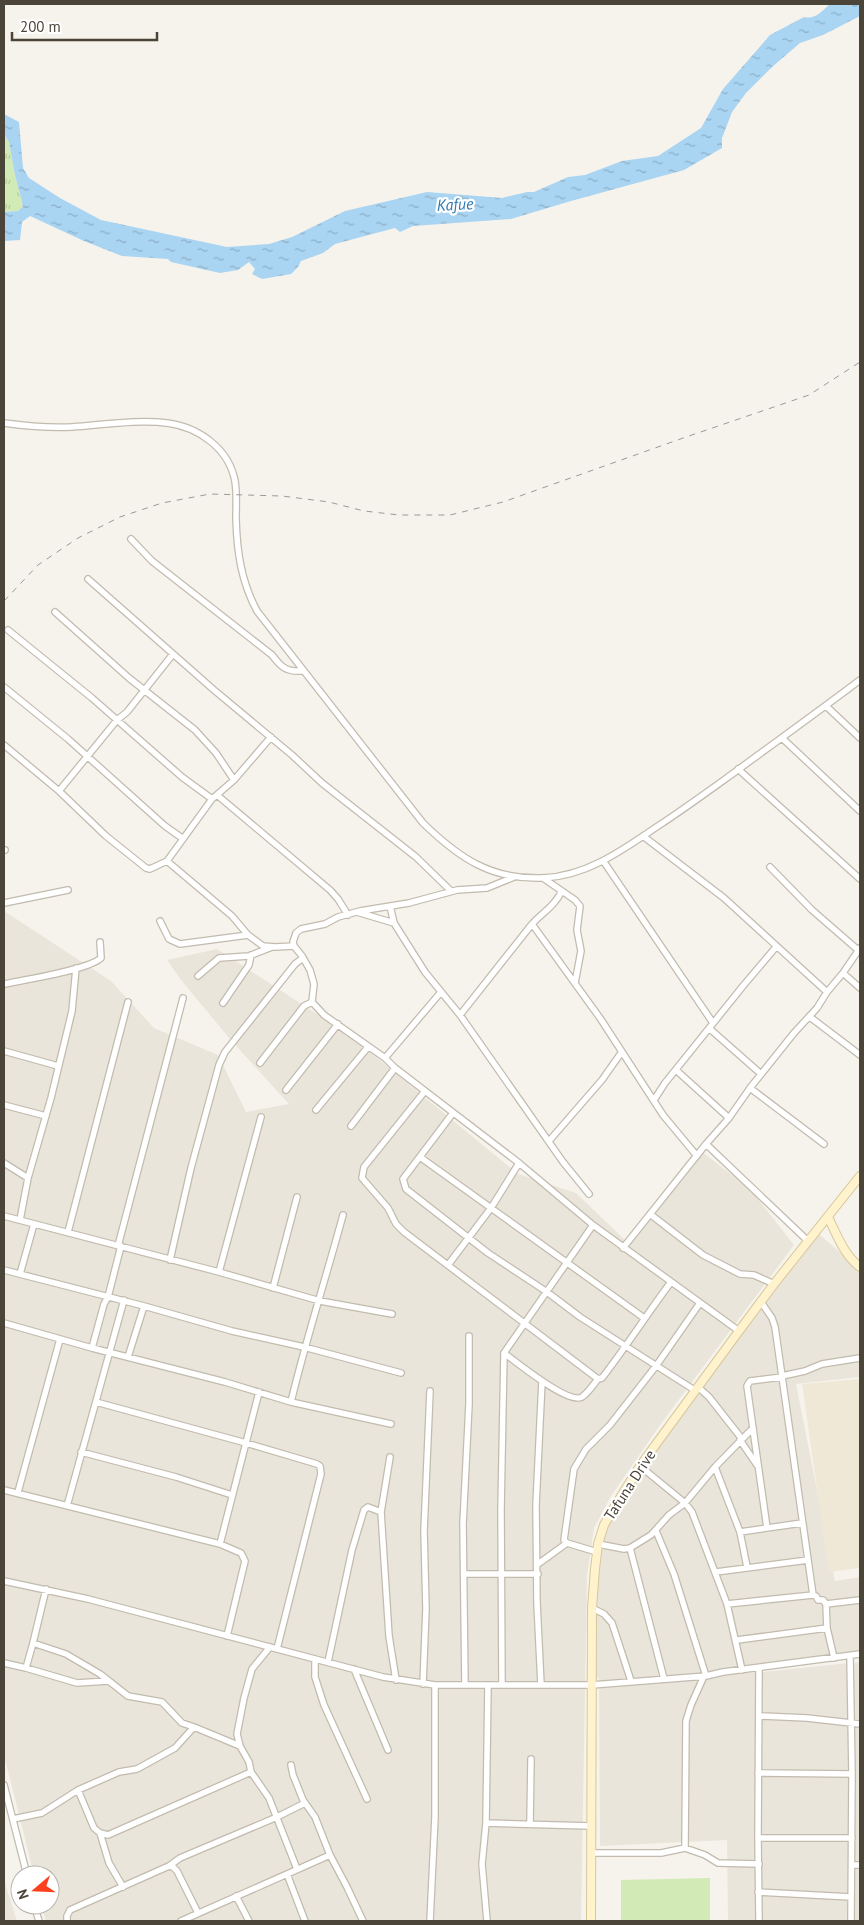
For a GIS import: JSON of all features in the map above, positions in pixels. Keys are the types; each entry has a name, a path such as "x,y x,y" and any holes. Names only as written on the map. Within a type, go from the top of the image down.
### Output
{"main road":[{"name":"Tafuna Drive","path":"591,1921 592,1608 598,1548 609,1516 640,1466 739,1331 860,1176"},
{"path":"828,1217 843,1248 853,1262 860,1267"}],"street":[{"path":"4,423 70,427 167,423 200,434 213,443 226,459 234,480 240,568 247,592 257,611 423,823 465,860 514,877 543,878 569,874 604,862 738,770 860,680"},
{"path":"131,539 152,561 272,655 281,667 291,672 302,670"},
{"path":"88,579 329,789 416,856 451,892"},
{"path":"55,612 144,690 195,730 216,753 234,780"},
{"path":"8,630 182,776 215,797 330,890 348,915"},
{"path":"59,792 172,654"},
{"path":"4,687 87,756 165,826 182,838"},
{"path":"826,706 860,738"},
{"path":"4,745 59,792 106,836 141,865 150,868 167,860 215,797 234,780 271,738"},
{"path":"782,738 860,811"},
{"path":"738,770 860,879"},
{"path":"644,836 724,898 827,992"},
{"path":"167,860 232,916 248,935 263,946 294,946"},
{"path":"604,862 712,1026 761,1074"},
{"path":"623,1248 696,1156 729,1118 750,1088 794,1033 810,1017 859,949 812,910 770,867"},
{"path":"514,877 487,888 451,892 409,903 357,912 325,924 301,929 293,937 294,946 303,958 314,984 312,1002 324,1015 385,1058 395,1068 519,1163 593,1225 739,1331"},
{"path":"543,878 576,900 580,906 577,930 581,951 575,984"},
{"path":"4,903 68,890"},
{"path":"460,1015 532,924 539,916 553,906 562,891"},
{"path":"390,906 394,923 425,972 460,1015 589,1194"},
{"path":"357,912 394,923"},
{"path":"160,921 169,939 180,944 248,935"},
{"path":"532,924 600,1018 621,1054 663,1115 696,1156"},
{"path":"4,984 92,964 101,958 100,942"},
{"path":"198,976 220,958 251,956 272,947"},
{"path":"654,1100 676,1070 776,947"},
{"path":"223,1003 249,965 251,956"},
{"path":"170,1260 191,1168 219,1065 225,1052 295,964 303,958"},
{"path":"20,1220 28,1178 46,1116 72,1011 76,968"},
{"path":"843,973 860,988"},
{"path":"385,1058 441,992"},
{"path":"92,1348 104,1304 108,1297 119,1246 183,998"},
{"path":"68,1232 128,1002"},
{"path":"260,1063 304,1006 312,1002"},
{"path":"810,1017 860,1055"},
{"path":"286,1090 338,1024"},
{"path":"316,1110 368,1047"},
{"path":"4,1050 58,1066"},
{"path":"549,1141 587,1098 621,1054"},
{"path":"351,1126 395,1068"},
{"path":"676,1070 729,1118"},
{"path":"750,1088 824,1144"},
{"path":"425,1091 364,1168 362,1176 388,1208 396,1224 598,1379"},
{"path":"4,1105 46,1116"},
{"path":"453,1113 403,1179 406,1189 468,1239 626,1347 709,1397 741,1440 758,1467"},
{"path":"219,1272 261,1117"},
{"path":"706,1144 808,1241"},
{"path":"420,1157 644,1318"},
{"path":"4,1163 28,1178"},
{"path":"448,1265 490,1208 519,1163"},
{"path":"273,1288 297,1197"},
{"path":"650,1214 703,1254 740,1274 754,1275 774,1284"},
{"path":"291,1402 304,1347 320,1301 343,1215"},
{"path":"4,1216 219,1272 320,1301 392,1314"},
{"path":"20,1274 34,1224"},
{"path":"502,1685 501,1575 504,1354 593,1225"},
{"path":"4,1270 124,1300 232,1332 304,1347 401,1373"},
{"path":"504,1354 542,1381 573,1399 581,1397 598,1379 602,1378 671,1282"},
{"path":"67,1506 124,1300"},
{"path":"761,1302 772,1318 813,1595 818,1600 823,1600 826,1604 827,1628 834,1658"},
{"path":"567,1543 564,1540 564,1528 574,1468 586,1449 610,1425 656,1366 700,1303"},
{"path":"128,1357 144,1306"},
{"path":"4,1322 291,1402 391,1424"},
{"path":"465,1685 463,1524 469,1404 469,1336"},
{"path":"18,1492 60,1339"},
{"path":"766,1528 748,1383 805,1371 822,1364 860,1358"},
{"path":"541,1685 537,1602 536,1505 542,1381"},
{"path":"424,1684 426,1609 424,1531 430,1391"},
{"path":"220,1544 258,1392"},
{"path":"96,1402 246,1442 317,1464 321,1470 277,1649"},
{"path":"538,1564 567,1543 598,1548 630,1548 656,1531 670,1515 685,1503 715,1467 753,1428"},
{"path":"81,1452 176,1477 232,1495"},
{"path":"390,1457 382,1512 389,1636 396,1680"},
{"path":"640,1466 685,1503 692,1512 727,1604 737,1640 742,1670"},
{"path":"715,1467 740,1532 747,1567"},
{"path":"4,1490 220,1544 241,1553 245,1561 227,1636"},
{"path":"328,1662 352,1550 364,1510 368,1507 382,1512"},
{"path":"740,1532 802,1523"},
{"path":"656,1531 674,1574 705,1676 694,1697 686,1721 685,1848"},
{"path":"630,1548 664,1679"},
{"path":"716,1572 808,1560"},
{"path":"464,1574 538,1574"},
{"path":"4,1581 88,1598 396,1680 435,1685 592,1685 705,1676 860,1654"},
{"path":"26,1668 46,1589"},
{"path":"727,1604 813,1595"},
{"path":"826,1604 860,1600"},
{"path":"592,1608 604,1614 612,1623 631,1681"},
{"path":"737,1640 827,1628"},
{"path":"33,1643 66,1654 100,1674 128,1696 162,1702 182,1722 240,1746"},
{"path":"270,1647 252,1669 237,1734 251,1772 265,1791 277,1816 287,1847 297,1869"},
{"path":"850,1656 852,1774 850,1921"},
{"path":"315,1659 316,1677 324,1705 367,1799"},
{"path":"4,1663 77,1683 108,1681"},
{"path":"759,1921 758,1773 760,1668"},
{"path":"354,1669 388,1750"},
{"path":"430,1921 435,1817 435,1685"},
{"path":"487,1921 482,1864 486,1823 488,1685"},
{"path":"760,1716 807,1718 860,1724"},
{"path":"13,1820 42,1813 78,1790 119,1772 138,1768 175,1748 194,1727"},
{"path":"530,1759 530,1824"},
{"path":"291,1765 293,1776 305,1803 315,1817 330,1855 347,1886 362,1921"},
{"path":"100,1833 108,1835 121,1832 251,1772"},
{"path":"758,1773 852,1774"},
{"path":"4,1785 24,1865"},
{"path":"78,1790 92,1825 100,1833 109,1863 123,1887"},
{"path":"68,1921 70,1910 169,1866 180,1858 305,1803"},
{"path":"486,1823 591,1826"},
{"path":"758,1838 852,1838"},
{"path":"592,1853 661,1853 685,1848 698,1852 718,1863 759,1864"},
{"path":"181,1921 190,1919 198,1913 330,1855"},
{"path":"852,1865 860,1865"},
{"path":"169,1866 177,1871 198,1913"},
{"path":"287,1874 305,1921"},
{"path":"758,1892 851,1897"},
{"path":"236,1896 249,1921"}],"shaded area":[{"path":"4,911 111,981 154,1028 218,1055 246,1112 289,1104 230,1039 181,980 167,960 217,949 349,1035 518,1174 576,1193 625,1240 697,1148 750,1189 794,1245 660,1425 611,1496 594,1528 587,1576 581,1921 46,1921 44,1915 60,1915 60,1865 32,1865 4,1755"},
{"path":"819,1234 860,1270 860,1377 796,1384 835,1581 860,1577 860,1655 715,1674 761,1672 860,1662 860,1921 728,1921 727,1840 600,1846 599,1678 596,1677 598,1551 607,1525 640,1469 738,1336"},
{"path":"860,1379 860,1568 829,1572 802,1384"},
{"path":"4,1880 10,1899 10,1915 15,1915 17,1921 4,1921"}],"green space":[{"path":"4,134 9,142 23,206 18,211 4,212"},
{"path":"710,1878 710,1921 621,1921 621,1880"}],"water":[{"name":"Kafue","path":"830,4 860,4 860,16 823,35 800,43 772,67 746,93 732,112 722,138 722,148 684,170 511,219 413,226 400,232 395,228 335,244 323,253 301,261 291,274 262,279 252,274 255,269 249,262 238,270 220,273 171,262 168,259 122,256 30,216 22,222 20,240 4,241 4,212 18,211 23,206 9,142 4,134 4,114 19,122 23,168 29,178 60,198 101,220 227,247 269,244 292,237 345,211 427,192 502,198 534,192 568,177 585,175 622,161 658,156 701,128 723,89 770,35 804,17 815,16"}],"railway":[{"path":"4,601 38,565 78,538 120,517 162,503 210,494 282,496 329,502 364,511 399,515 450,515 503,502 809,395 860,362"}]}
